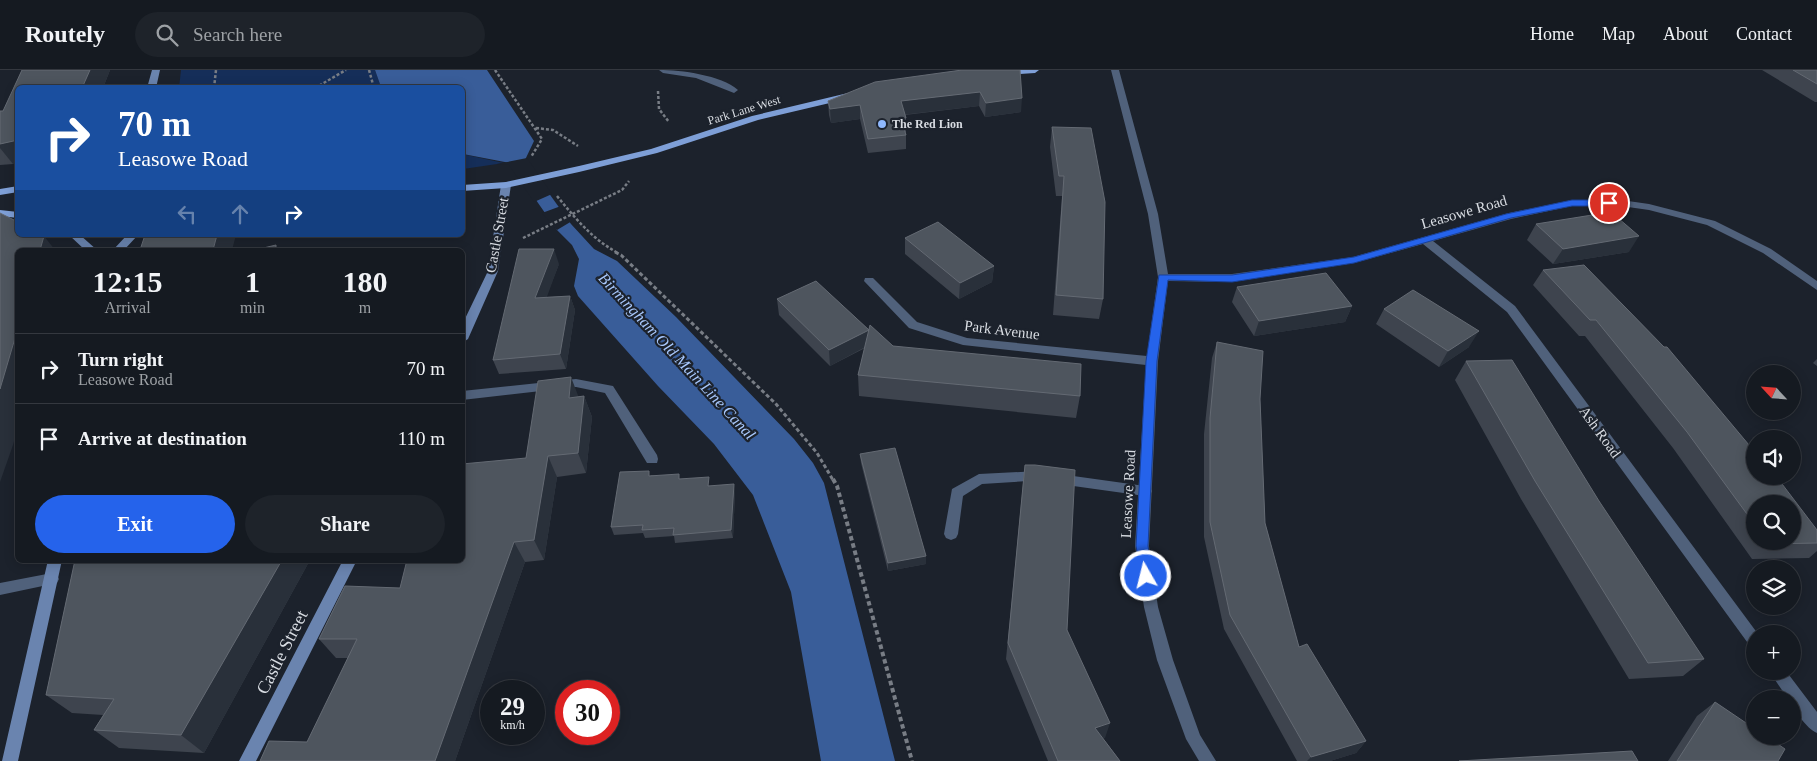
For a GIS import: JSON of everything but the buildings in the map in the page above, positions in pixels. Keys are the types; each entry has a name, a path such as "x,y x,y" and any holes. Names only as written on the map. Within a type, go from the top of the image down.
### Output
{"main road":[{"path":"991,74 1035,70"},
{"name":"Park Lane West","path":"465,188 506,185 580,169 684,142 754,118 862,94"},
{"path":"0,192 15,190"},
{"path":"0,213 15,215"}],"street":[{"path":"152,85 156,70"},
{"path":"663,70 698,76 734,90"},
{"name":"Leasowe Road","path":"1115,70 1154,214 1163,277 1152,361 1142,546 1151,607 1165,660 1194,739 1208,761"},
{"name":"Castle Street","path":"465,332 493,271 506,185"},
{"name":"Leasowe Road","path":"1163,277 1232,278 1354,260 1509,216 1572,203 1621,203 1649,207 1710,223 1766,251 1817,286"},
{"path":"76,237 90,248"},
{"path":"120,248 131,237"},
{"name":"Ash Road","path":"1425,240 1511,309 1746,629"},
{"name":"Park Avenue","path":"869,281 913,325 942,336 967,342 1152,361"},
{"path":"465,396 576,383 609,389 652,459"},
{"path":"951,534 957,493 980,479 1035,475 1144,491"},
{"path":"10,761 55,563"},
{"name":"Castle Street","path":"247,761 348,563"},
{"path":"0,589 52,579"},
{"path":"1784,680 1817,725"}],"path":[{"path":"214,85 216,70"},
{"path":"320,85 346,70"},
{"path":"369,70 373,85"},
{"path":"495,70 542,139 530,159"},
{"path":"663,70 658,76 659,110 684,142"},
{"path":"536,128 553,130 578,146 578,154"},
{"path":"496,252 622,190"},
{"path":"578,223 603,247 620,255 769,397 817,453 837,486 850,528 912,761"}],"shaded area":[{"path":"181,70 375,70 380,85 179,85"},
{"path":"465,155 504,163 465,169"}],"water":[{"name":"Birmingham Old Main Line Canal","path":"375,70 487,70 534,141 525,160 571,224 594,249 617,261 676,317 794,439 813,463 824,483 895,761 821,761 791,592 753,495 714,444 658,386 578,296 574,286 579,259 572,245 557,230 510,163 465,154 465,85 380,85"}],"pier":[{"path":"527,158 552,194 534,202 509,165 497,164"},
{"path":"561,206 572,221 557,230 542,213"}],"place":[{"name":"The Red Lion","path":"882,124"}],"route":[{"path":"1146,576 1142,546 1152,361 1163,277 1232,278 1354,260 1509,216 1572,203 1609,203"}]}
